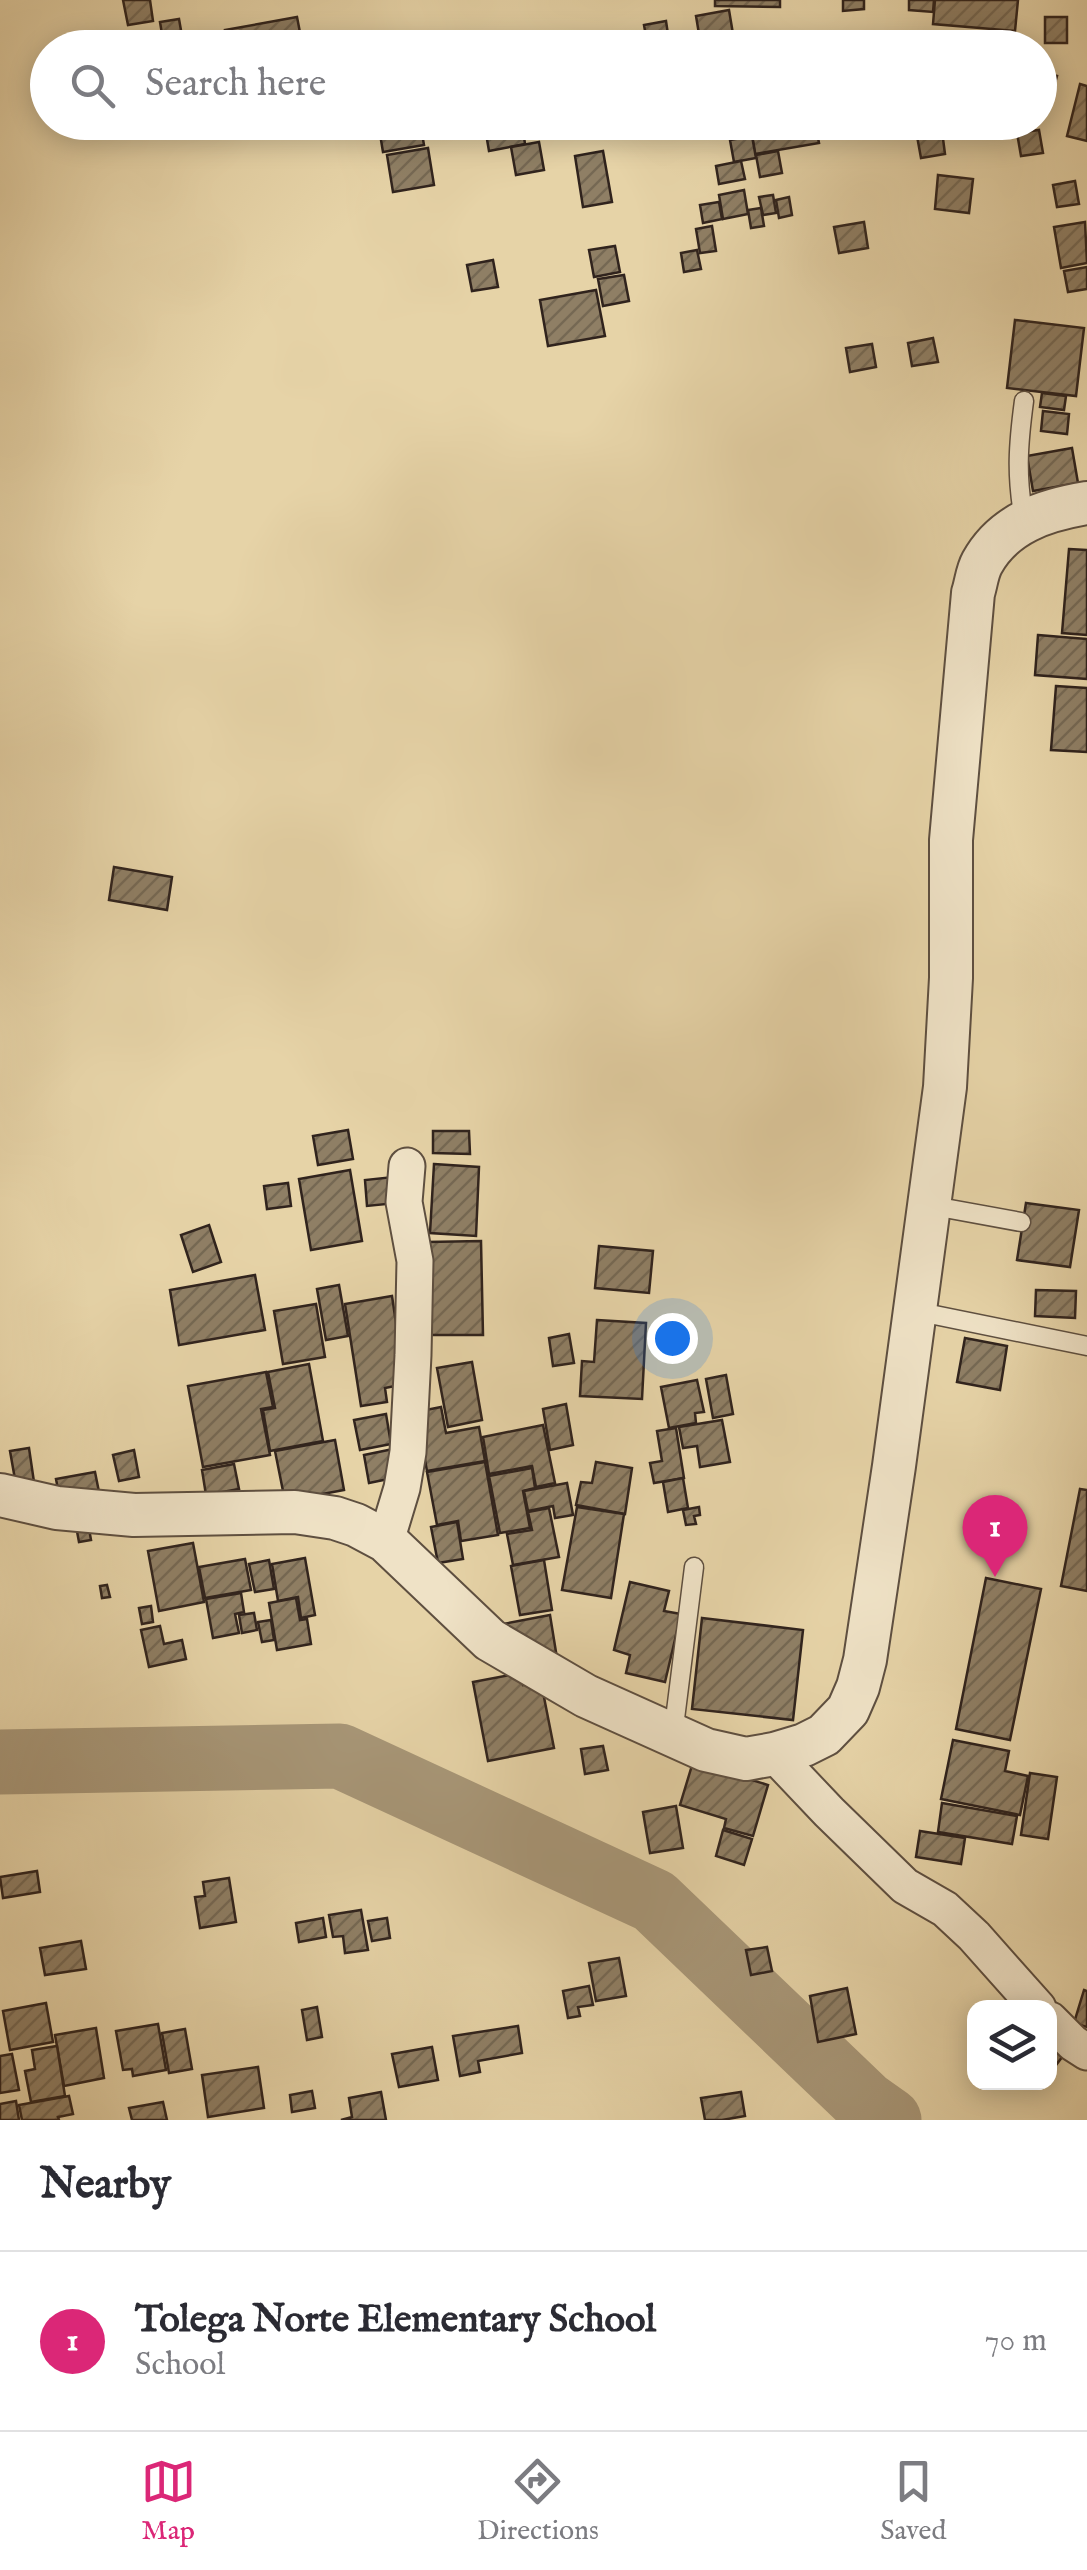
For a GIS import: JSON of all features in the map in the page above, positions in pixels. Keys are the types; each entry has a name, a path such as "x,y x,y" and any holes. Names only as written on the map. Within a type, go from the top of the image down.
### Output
{"street":[{"path":"0,1495 56,1508 134,1515 295,1512 335,1518 386,1541 490,1640 586,1696 706,1750 746,1759 804,1745 824,1735 848,1710 858,1687 876,1596 944,1087 951,840 973,594 981,564 1024,521 1052,509 1087,503"},
{"path":"386,1541 408,1452 415,1261 404,1202 407,1166"},
{"path":"774,1754 905,1886 945,1910 974,1936 1031,2000"},
{"path":"1057,2028 1087,2052"}],"lane":[{"path":"1024,401 1018,484 1024,521"},
{"path":"928,1205 1021,1222"},
{"path":"914,1311 1087,1346"},
{"path":"674,1735 694,1567"}],"building":[{"path":"123,0 150,0 153,21 128,25"},
{"path":"715,0 780,0 780,7 715,6"},
{"path":"843,0 864,0 864,9 843,11"},
{"path":"909,0 934,0 933,12 909,10"},
{"path":"935,0 1018,0 1015,30 933,24"},
{"path":"729,10 732,30 698,30 696,16"},
{"path":"297,17 300,30 225,30"},
{"path":"1045,17 1067,17 1067,43 1057,43 1057,30 1045,30"},
{"path":"179,19 181,30 161,30 160,22"},
{"path":"666,21 667,30 645,30 644,25"},
{"path":"1080,84 1087,86 1087,141 1067,136"},
{"path":"381,140 423,140 424,145 383,152"},
{"path":"487,140 524,140 525,144 489,151"},
{"path":"730,140 753,140 756,158 734,162"},
{"path":"753,140 818,140 819,143 755,154"},
{"path":"918,140 943,140 945,154 921,158"},
{"path":"1018,140 1041,140 1043,153 1021,156"},
{"path":"539,142 544,170 516,175 511,147"},
{"path":"428,148 434,185 393,192 387,155"},
{"path":"603,151 612,202 583,207 575,156"},
{"path":"778,151 782,173 760,177 756,155"},
{"path":"741,161 745,179 719,184 716,166"},
{"path":"938,175 973,179 969,213 935,209"},
{"path":"1075,181 1079,204 1057,207 1053,185"},
{"path":"744,190 748,214 723,219 719,195"},
{"path":"773,195 776,213 763,215 759,197"},
{"path":"789,197 792,215 779,218 776,200"},
{"path":"719,202 722,219 703,223 700,205"},
{"path":"761,208 764,226 751,228 748,210"},
{"path":"864,222 868,248 839,253 834,227"},
{"path":"1085,222 1087,263 1061,268 1054,227"},
{"path":"712,226 716,251 700,253 696,229"},
{"path":"615,246 620,272 594,277 589,250"},
{"path":"697,250 701,269 684,272 681,253"},
{"path":"493,260 498,287 472,291 467,265"},
{"path":"1087,267 1087,289 1068,292 1064,271"},
{"path":"624,275 629,301 603,306 598,279"},
{"path":"596,290 605,336 548,346 540,300"},
{"path":"1015,320 1084,328 1076,396 1007,388"},
{"path":"933,338 938,362 912,366 908,343"},
{"path":"872,344 876,367 850,372 846,348"},
{"path":"1042,393 1066,396 1064,410 1040,407"},
{"path":"1043,411 1069,414 1067,434 1041,431"},
{"path":"1072,448 1078,483 1033,491 1027,456"},
{"path":"1069,549 1087,550 1087,635 1062,633"},
{"path":"1038,635 1087,639 1087,679 1035,675"},
{"path":"1056,686 1087,688 1087,752 1051,750"},
{"path":"114,867 172,877 167,910 109,900"},
{"path":"348,1130 353,1159 318,1165 313,1136"},
{"path":"433,1131 469,1131 470,1154 433,1153"},
{"path":"434,1164 479,1167 476,1236 430,1233"},
{"path":"350,1170 362,1241 311,1250 299,1179"},
{"path":"393,1177 397,1203 367,1206 365,1180"},
{"path":"288,1183 291,1206 267,1209 264,1186"},
{"path":"1026,1203 1079,1210 1070,1267 1017,1260"},
{"path":"209,1225 221,1262 193,1272 181,1235"},
{"path":"481,1241 483,1335 429,1335 427,1242"},
{"path":"599,1246 653,1251 649,1293 595,1288"},
{"path":"255,1275 265,1330 179,1345 170,1290"},
{"path":"339,1285 348,1336 326,1340 317,1289"},
{"path":"1036,1290 1076,1291 1075,1318 1035,1316"},
{"path":"392,1296 405,1384 385,1388 387,1402 361,1406 345,1304"},
{"path":"316,1304 325,1357 283,1364 274,1311"},
{"path":"597,1320 646,1323 642,1399 580,1396 582,1361 594,1362"},
{"path":"569,1334 574,1363 553,1366 549,1338"},
{"path":"965,1338 1007,1346 1000,1390 957,1382"},
{"path":"472,1362 482,1420 448,1427 437,1368"},
{"path":"309,1364 323,1441 270,1451 263,1410 275,1408 268,1372"},
{"path":"266,1372 273,1407 261,1409 270,1455 203,1467 188,1386"},
{"path":"726,1375 733,1414 713,1418 706,1379"},
{"path":"697,1380 704,1412 695,1413 696,1423 669,1428 661,1387"},
{"path":"566,1404 573,1445 550,1450 543,1409"},
{"path":"441,1407 446,1433 479,1427 485,1461 427,1471 416,1412"},
{"path":"386,1414 391,1444 360,1450 354,1420"},
{"path":"722,1420 730,1462 700,1467 697,1446 683,1448 679,1427"},
{"path":"543,1425 555,1483 536,1487 532,1466 489,1474 483,1437"},
{"path":"676,1428 684,1478 654,1483 650,1463 662,1461 657,1431"},
{"path":"335,1440 344,1490 285,1501 275,1451"},
{"path":"29,1448 34,1482 16,1485 10,1451"},
{"path":"393,1449 398,1477 369,1483 364,1455"},
{"path":"134,1450 139,1477 119,1481 113,1455"},
{"path":"485,1462 498,1535 461,1541 458,1521 437,1525 427,1472"},
{"path":"596,1462 632,1468 625,1514 576,1505 581,1482 592,1483"},
{"path":"234,1464 239,1489 206,1495 202,1470"},
{"path":"532,1468 535,1488 523,1491 530,1528 500,1533 489,1476"},
{"path":"95,1472 101,1502 60,1500 56,1479"},
{"path":"683,1478 688,1508 668,1512 663,1482"},
{"path":"567,1483 573,1515 555,1518 553,1506 528,1511 524,1491"},
{"path":"1080,1489 1087,1490 1087,1591 1061,1586"},
{"path":"577,1507 624,1514 611,1598 562,1590"},
{"path":"699,1507 700,1515 694,1516 696,1524 686,1525 683,1510"},
{"path":"549,1508 559,1557 513,1565 507,1534 532,1530 528,1512"},
{"path":"457,1522 463,1559 438,1563 431,1527"},
{"path":"88,1523 91,1540 79,1542 76,1526"},
{"path":"193,1543 204,1602 159,1611 148,1551"},
{"path":"305,1558 315,1615 301,1618 298,1597 278,1601 272,1564"},
{"path":"245,1559 251,1590 205,1598 199,1567"},
{"path":"269,1560 274,1589 255,1592 249,1564"},
{"path":"544,1560 552,1610 520,1615 511,1566"},
{"path":"986,1578 1041,1589 1010,1740 956,1729"},
{"path":"630,1582 669,1591 664,1611 681,1614 665,1682 626,1673 630,1655 614,1650"},
{"path":"107,1585 110,1597 102,1598 100,1586"},
{"path":"241,1593 244,1612 235,1614 239,1633 213,1638 206,1599"},
{"path":"296,1598 300,1620 307,1619 311,1644 277,1650 269,1603"},
{"path":"151,1606 153,1622 142,1624 139,1608"},
{"path":"254,1613 257,1630 242,1633 239,1615"},
{"path":"550,1615 556,1652 532,1657 503,1624"},
{"path":"702,1618 803,1630 793,1720 692,1709"},
{"path":"271,1620 274,1640 262,1642 258,1622"},
{"path":"160,1626 164,1644 182,1640 186,1659 149,1667 141,1630"},
{"path":"521,1673 523,1685 541,1682 554,1748 488,1761 473,1682"},
{"path":"953,1740 1009,1751 1005,1771 1028,1776 1020,1815 941,1799"},
{"path":"603,1746 608,1770 585,1774 581,1749"},
{"path":"693,1762 768,1785 753,1836 724,1828 726,1819 680,1805"},
{"path":"1030,1773 1057,1777 1048,1839 1021,1835"},
{"path":"942,1803 1017,1816 1012,1844 938,1832"},
{"path":"676,1806 683,1848 650,1853 643,1812"},
{"path":"723,1830 752,1839 744,1865 716,1856"},
{"path":"920,1831 965,1838 961,1864 916,1857"},
{"path":"37,1871 40,1892 3,1898 0,1877"},
{"path":"229,1878 236,1922 200,1928 195,1897 205,1896 203,1882"},
{"path":"361,1910 368,1950 345,1953 343,1936 333,1937 329,1915"},
{"path":"323,1918 326,1937 299,1942 296,1923"},
{"path":"387,1918 390,1938 372,1941 368,1921"},
{"path":"81,1941 86,1969 45,1975 40,1948"},
{"path":"767,1947 772,1971 751,1975 746,1950"},
{"path":"619,1958 626,1996 596,2001 589,1963"},
{"path":"589,1986 593,2005 578,2007 580,2016 568,2018 563,1991"},
{"path":"847,1988 856,2034 818,2042 810,1996"},
{"path":"1084,1990 1087,1991 1087,2027 1074,2023"},
{"path":"46,2003 53,2042 10,2050 3,2011"},
{"path":"317,2007 322,2037 307,2040 302,2010"},
{"path":"158,2024 166,2070 133,2076 132,2069 123,2070 116,2031"},
{"path":"518,2026 522,2053 478,2061 480,2072 460,2076 453,2036"},
{"path":"96,2028 104,2078 64,2086 55,2035"},
{"path":"185,2029 192,2069 169,2073 162,2033"},
{"path":"57,2046 65,2096 31,2102 25,2071 35,2069 32,2050"},
{"path":"432,2047 438,2080 399,2087 392,2054"},
{"path":"12,2054 19,2090 0,2093 0,2056"},
{"path":"258,2067 264,2108 208,2117 202,2075"},
{"path":"312,2091 315,2108 292,2112 290,2095"},
{"path":"381,2092 386,2120 341,2120 352,2117 349,2098"},
{"path":"741,2092 745,2116 705,2120 701,2098"},
{"path":"69,2096 73,2114 58,2117 59,2120 22,2120 19,2105"},
{"path":"16,2101 19,2120 0,2120 0,2104"},
{"path":"163,2102 167,2120 132,2120 129,2108"}],"waterway":[{"path":"0,1762 340,1756 654,1901 865,2103 889,2120"}],"place":[{"name":"Tolega Norte Elementary School","path":"995,1577"}]}
